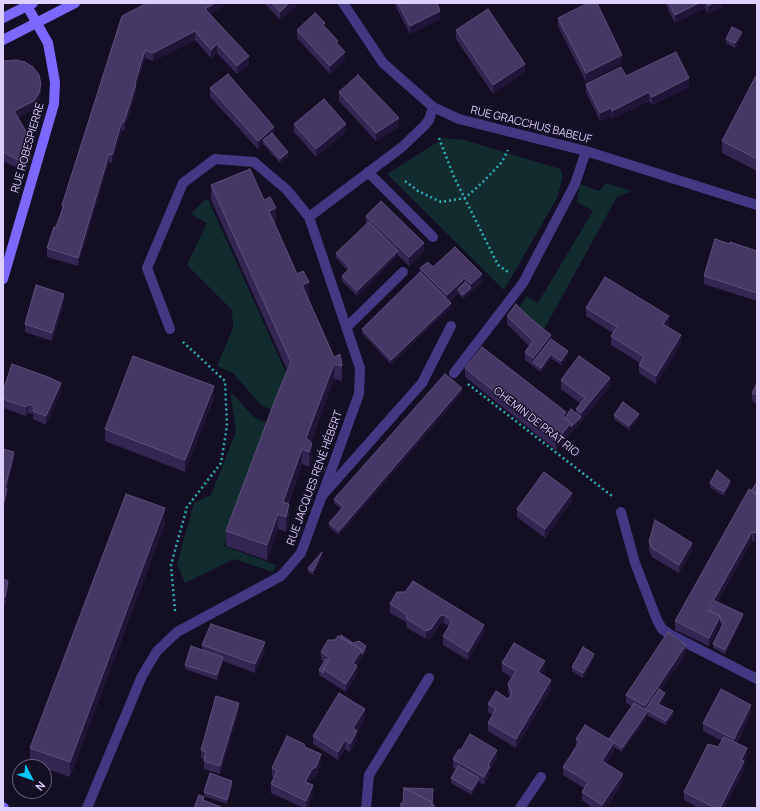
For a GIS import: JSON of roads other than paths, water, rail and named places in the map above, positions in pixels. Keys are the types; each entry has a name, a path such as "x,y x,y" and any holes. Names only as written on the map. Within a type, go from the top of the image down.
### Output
{"street":[{"path":"3,40 75,3"},
{"name":"RUE GRACCHUS BABEUF","path":"343,3 383,63 433,107 460,119 586,151 757,206"},
{"path":"3,18 30,4"},
{"name":"RUE ROBESPIERRE","path":"3,279 54,104 55,82 48,43 36,23 30,4"},
{"path":"309,217 402,147 429,120 433,107"},
{"path":"454,373 523,283 575,184 586,151"},
{"name":"RUE JACQUES RENÉ HÉBERT","path":"87,808 142,676 157,651 177,632 281,576 300,553 359,394 360,368 309,217 287,190 254,162 215,159 183,183 147,268 170,329"},
{"path":"368,172 433,237"},
{"path":"347,327 403,272"},
{"path":"322,496 422,383 451,326"},
{"path":"621,512 635,563 657,620 662,628 671,635 757,680"},
{"path":"366,808 369,775 429,678"},
{"path":"520,808 541,777"}]}
